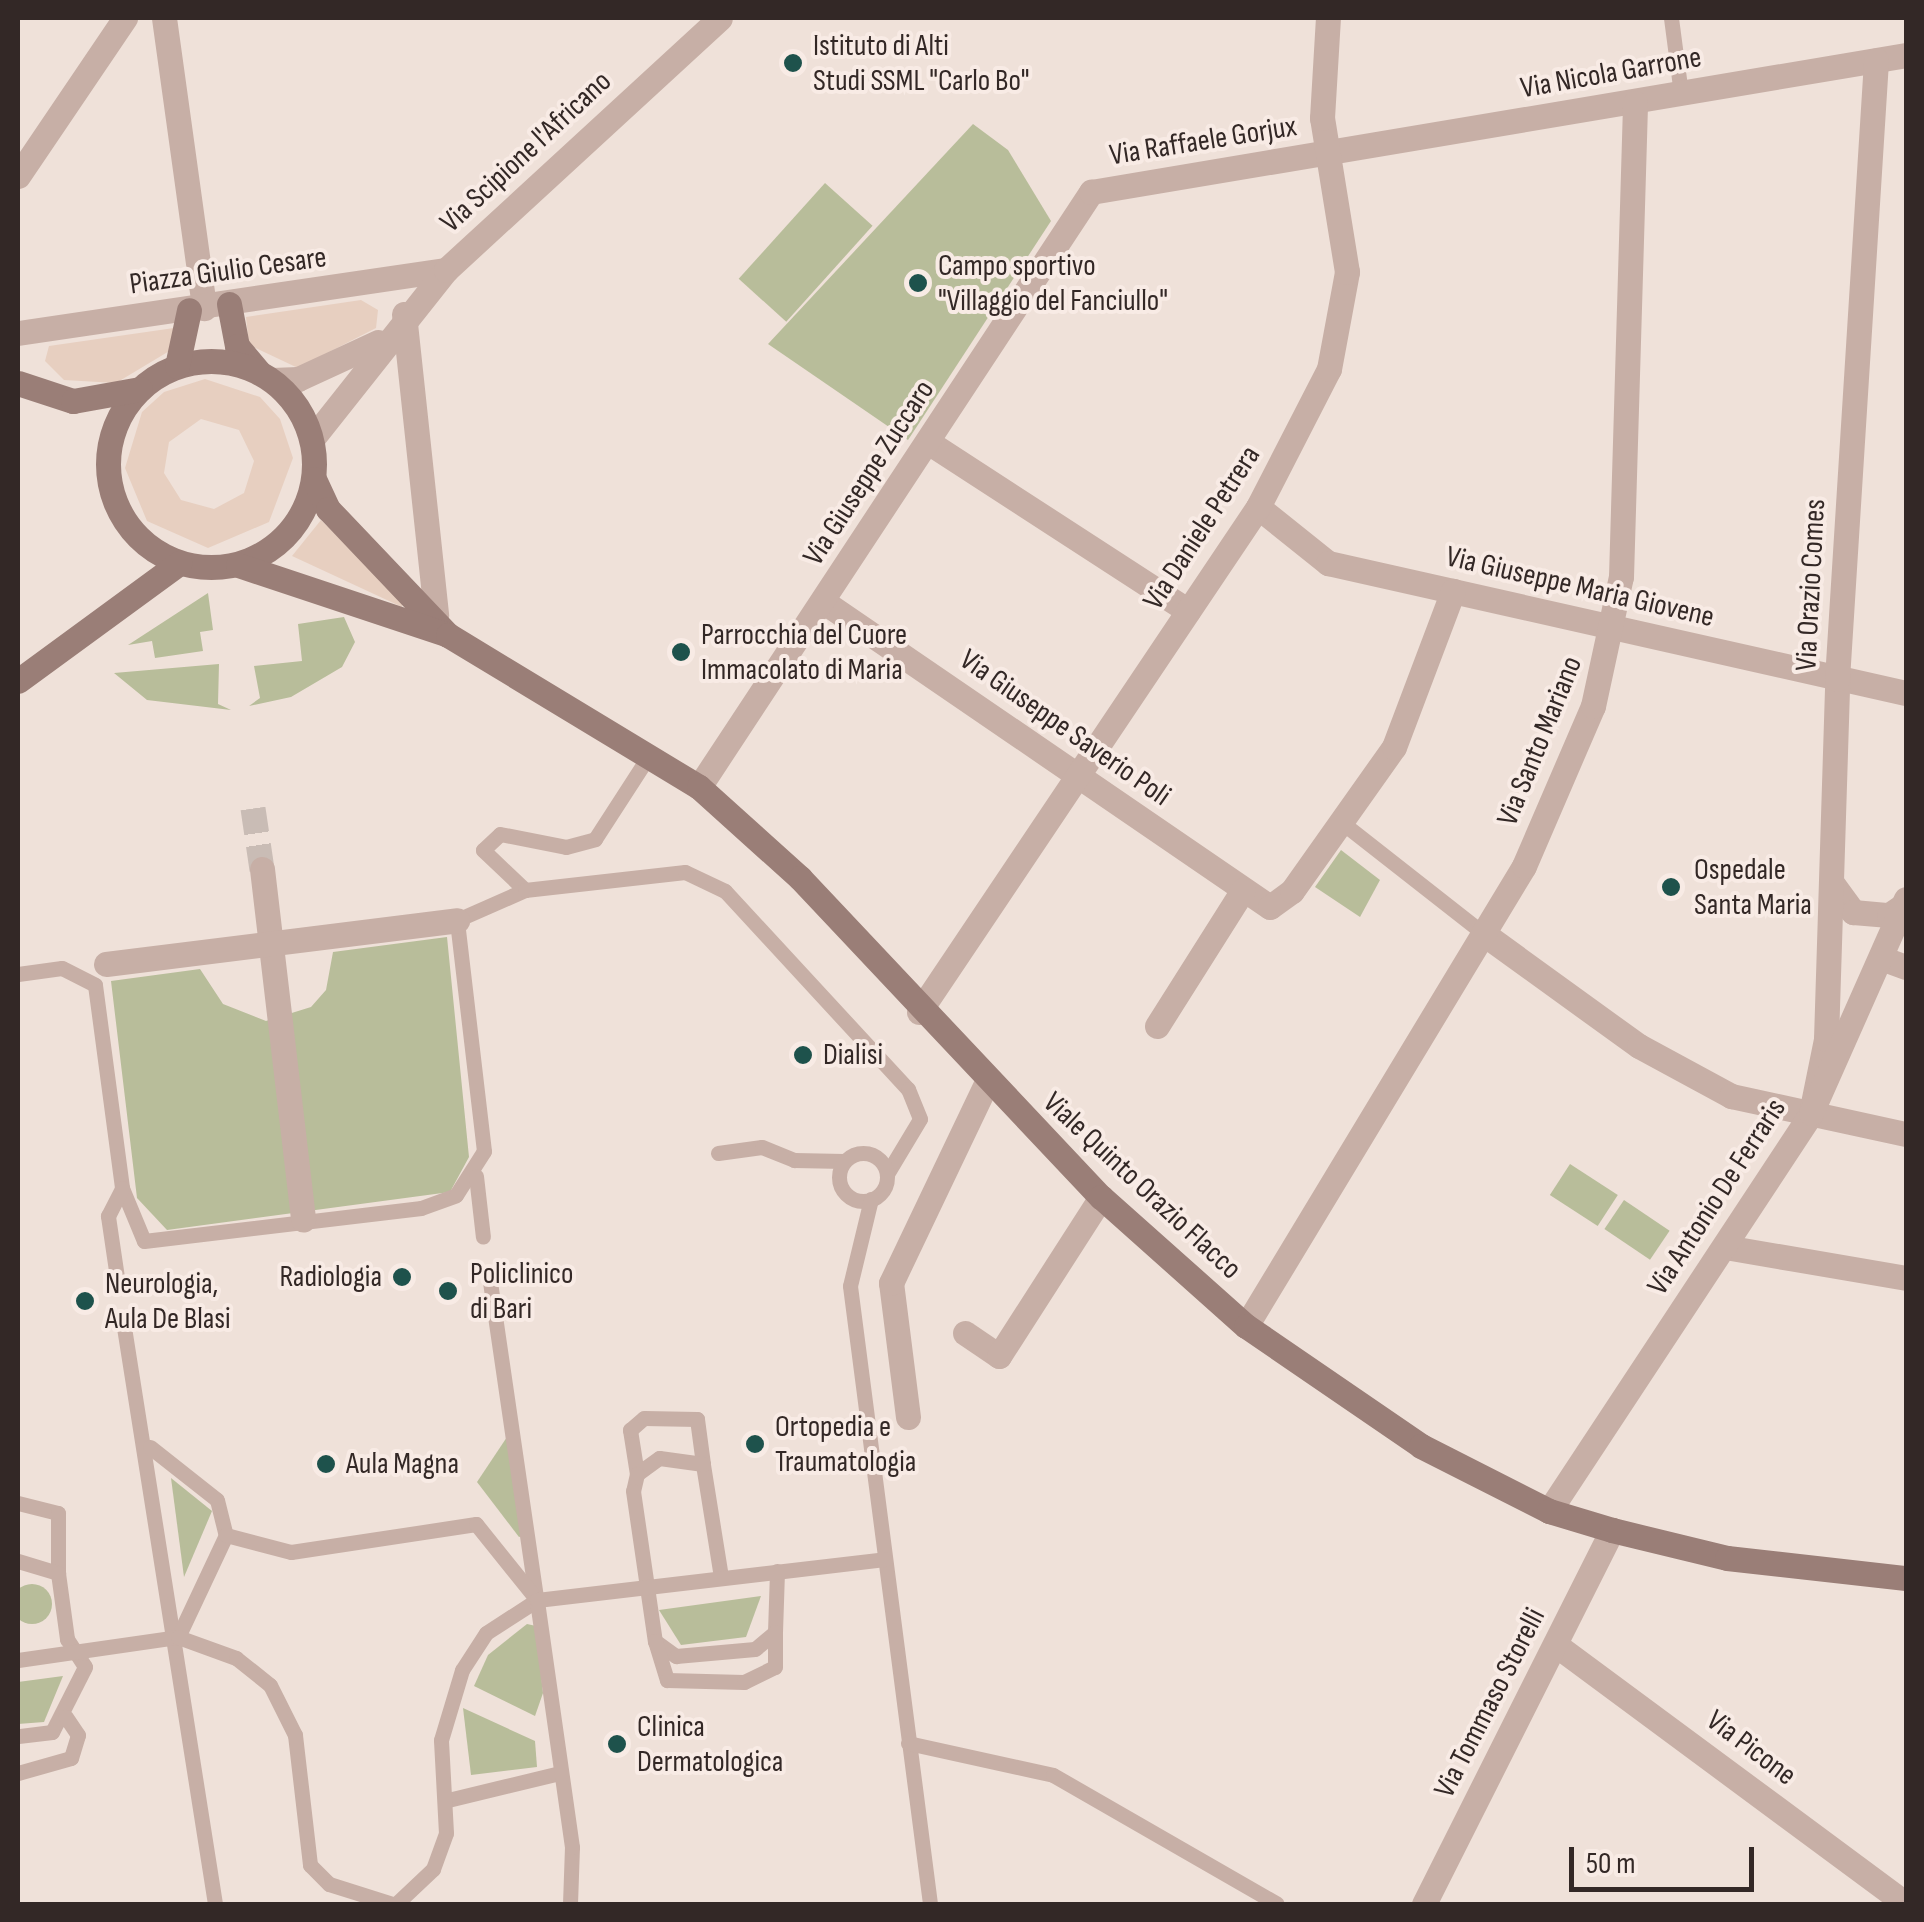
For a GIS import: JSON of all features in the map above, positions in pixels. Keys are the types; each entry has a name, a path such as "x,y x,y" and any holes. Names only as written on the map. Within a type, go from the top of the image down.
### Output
{"street":[{"path":"18,176 126,18"},
{"path":"164,18 207,307 312,439 314,479 296,524 238,565"},
{"name":"Via Scipione l'Africano","path":"312,439 382,340 446,270 720,18"},
{"name":"Via Daniele Petrera","path":"919,1012 1258,507 1315,403 1347,300 1347,243 1326,153 1328,18"},
{"name":"Via Nicola Garrone","path":"1326,153 1906,55"},
{"name":"Via Orazio Comes","path":"1812,1112 1826,1039 1837,678 1876,60"},
{"name":"Via Santo Mariano","path":"1246,1326 1484,934 1568,771 1617,627 1635,103"},
{"name":"Via Raffaele Gorjux","path":"1090,192 1326,153"},
{"name":"Via Giuseppe Zuccaro","path":"699,788 1090,192"},
{"name":"Piazza Giulio Cesare","path":"18,332 446,270"},
{"path":"177,366 207,307"},
{"path":"404,314 442,625"},
{"name":"Via Scipione l'Africano","path":"265,376 298,379 382,340"},
{"path":"18,383 73,401 140,389 177,366 232,362 265,376"},
{"path":"140,389 112,435 111,490 135,534 179,563 238,565 442,625"},
{"path":"928,442 1188,611"},
{"path":"314,479 349,534 442,625"},
{"name":"Via Giuseppe Maria Giovene","path":"1258,507 1328,564 1906,693"},
{"path":"18,681 179,563"},
{"path":"1340,821 1394,747 1453,591"},
{"name":"Via Giuseppe Saverio Poli","path":"824,602 1062,759 1076,778 1270,907 1340,821"},
{"name":"Viale Quinto Orazio Flacco","path":"442,625 699,788 800,878 986,1084 1101,1197 1246,1326 1406,1437 1549,1511 1612,1530 1727,1558 1906,1578"},
{"path":"262,869 303,1220"},
{"path":"1832,883 1853,912 1889,915 1905,902"},
{"path":"1157,1026 1243,890"},
{"name":"Via Antonio De Ferraris","path":"1549,1511 1812,1112 1905,902"},
{"path":"106,964 457,920"},
{"path":"1484,934 1690,1076 1731,1096 1906,1134"},
{"path":"1882,958 1906,967"},
{"path":"908,1417 891,1283 986,1084"},
{"path":"964,1333 999,1356 1101,1197"},
{"path":"1726,1247 1906,1278"},
{"name":"Via Tommaso Storelli","path":"1424,1904 1612,1530"},
{"name":"Via Picone","path":"1556,1645 1906,1904"}],"lane":[{"path":"1671,18 1681,94"},
{"path":"525,890 483,850 500,834 566,847 595,839 650,754"},
{"path":"1340,821 1484,934"},
{"path":"484,1237 476,1176 483,1123 457,920 525,890 685,872 725,891 918,1106 915,1136 871,1199 850,1286 930,1904"},
{"path":"18,974 106,964"},
{"path":"62,968 95,985 122,1188 144,1241 440,1204 476,1176"},
{"path":"718,1154 762,1147 794,1160 844,1161 873,1155 886,1174"},
{"path":"844,1161 843,1190 871,1199"},
{"path":"118,1284 108,1216 122,1188"},
{"path":"490,1275 560,1773 570,1904"},
{"path":"123,1321 150,1447 215,1904"},
{"path":"721,1577 697,1419 644,1418 630,1430 644,1585 667,1680 729,1683 775,1667 777,1571"},
{"path":"150,1447 217,1500 226,1535 178,1637"},
{"path":"636,1474 659,1458 703,1464"},
{"path":"18,1503 58,1513 58,1573 74,1653 85,1667 66,1716 52,1732 18,1736"},
{"path":"226,1535 290,1552 476,1524 537,1600"},
{"path":"18,1660 178,1637 236,1658 270,1684 295,1735 310,1865 329,1884 395,1904 433,1869 448,1800 446,1704 486,1633 537,1600 885,1559"},
{"path":"18,1562 58,1573"},
{"path":"655,1641 676,1656 756,1649 775,1632"},
{"path":"18,1773 70,1758 78,1735 66,1716"},
{"path":"908,1744 1053,1775 1278,1904"},
{"path":"448,1800 560,1773"}],"green space":[{"name":"Campo sportivo \"Villaggio del Fanciullo\"","path":"973,124 1008,150 1051,221 908,440 768,344"},
{"path":"825,183 873,226 786,322 739,279"},
{"path":"208,593 213,630 200,632 203,651 155,658 152,641 128,645"},
{"path":"344,617 355,642 342,667 291,697 249,706 260,698 254,666 302,661 298,624"},
{"path":"219,664 218,704 231,710 147,700 114,673"},
{"path":"1341,850 1380,880 1360,917 1315,887"},
{"path":"447,937 469,1157 450,1192 167,1230 137,1198 111,981 200,969 223,1004 266,1021 311,1007 326,990 333,952"},
{"path":"1570,1164 1618,1195 1598,1226 1550,1195"},
{"path":"1624,1200 1670,1231 1650,1260 1604,1229"},
{"path":"509,1434 522,1536 519,1537 477,1482"},
{"path":"171,1478 212,1511 184,1577"},
{"path":"32,1584 46,1590 52,1604 46,1618 32,1624 18,1618 12,1604 18,1590"},
{"path":"761,1596 746,1637 681,1645 659,1610"},
{"path":"527,1624 536,1626 543,1693 535,1716 474,1686 488,1655"},
{"path":"63,1676 44,1722 18,1724 18,1682"},
{"path":"463,1708 535,1741 537,1767 471,1775"}],"shaded area":[{"path":"361,300 378,310 376,328 298,368 249,345 246,317"},
{"path":"174,328 176,347 116,383 64,380 45,361 49,346"},
{"path":"205,379 260,397 280,419 293,458 269,522 208,548 147,521 125,468 142,412 164,392","holes":["201,419 239,430 254,461 244,493 214,509 181,500 164,473 169,442"]},
{"path":"321,520 403,602 402,607 292,556"}],"tunnel":[{"path":"253,808 262,869"}],"place":[{"name":"Istituto di Alti Studi SSML \"Carlo Bo\"","path":"793,63"},
{"name":"Campo sportivo \"Villaggio del Fanciullo\"","path":"918,283"},
{"name":"Parrocchia del Cuore Immacolato di Maria","path":"681,652"},
{"name":"Ospedale Santa Maria","path":"1671,887"},
{"name":"Dialisi","path":"803,1055"},
{"name":"Radiologia","path":"402,1277"},
{"name":"Policlinico di Bari","path":"448,1291"},
{"name":"Neurologia, Aula De Blasi","path":"85,1301"},
{"name":"Ortopedia e Traumatologia","path":"755,1444"},
{"name":"Aula Magna","path":"326,1464"},
{"name":"Clinica Dermatologica","path":"617,1744"}]}
